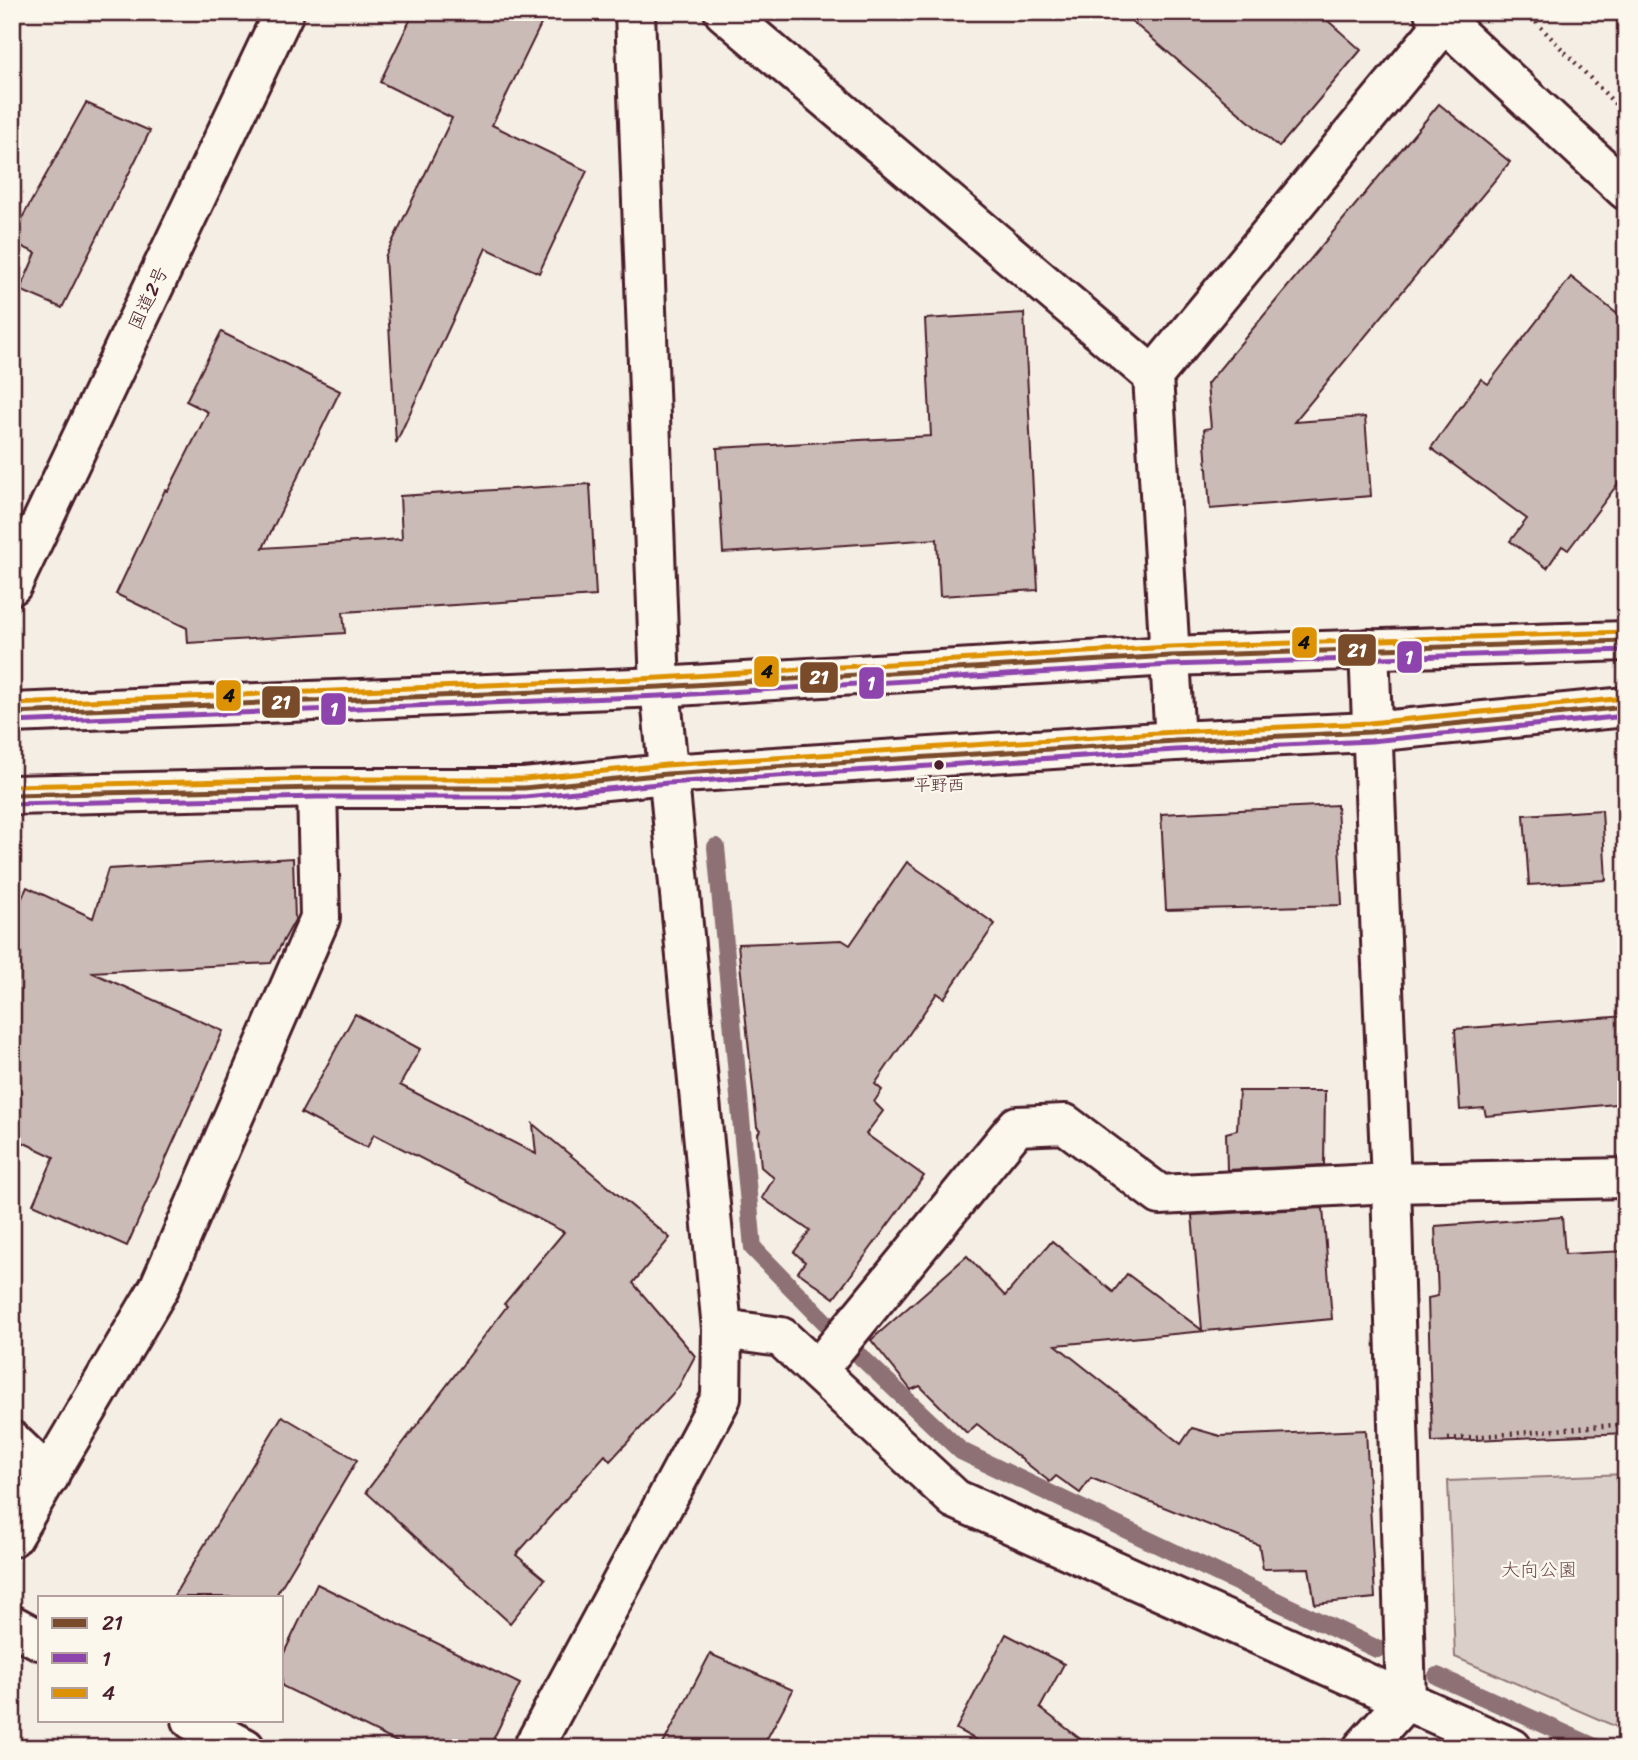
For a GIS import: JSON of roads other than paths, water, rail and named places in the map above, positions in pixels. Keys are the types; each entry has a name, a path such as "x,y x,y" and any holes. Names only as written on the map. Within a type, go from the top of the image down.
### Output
{"main road":[{"name":"国道2号","path":"12,585 284,12"},
{"path":"533,1748 721,1398 722,1329 660,687 635,12"},
{"path":"724,12 1153,376"},
{"path":"1175,741 1153,376 1444,16 1626,191"},
{"path":"12,713 660,687 1170,656 1626,642"},
{"path":"1363,1748 1406,1700 1391,1183 1370,732 1369,649"},
{"path":"12,795 317,788 524,788 667,774 1175,741 1370,732 1626,707"},
{"path":"12,1537 159,1288 320,918 317,788"},
{"path":"818,1369 1017,1126 1065,1124 1160,1195 1391,1183 1626,1178"},
{"path":"722,1329 781,1337 955,1499 1512,1748"},
{"path":"12,1441 49,1477"},
{"path":"12,1625 38,1639"},
{"path":"196,1722 245,1748"}],"waterway":[{"path":"716,847 753,1248 826,1323"},
{"path":"861,1357 961,1451 1377,1649"},
{"path":"1437,1676 1597,1748"}],"place":[{"name":"平野西","path":"939,765"}],"park label":[{"name":"大向公園","path":"1539,1569"}]}
